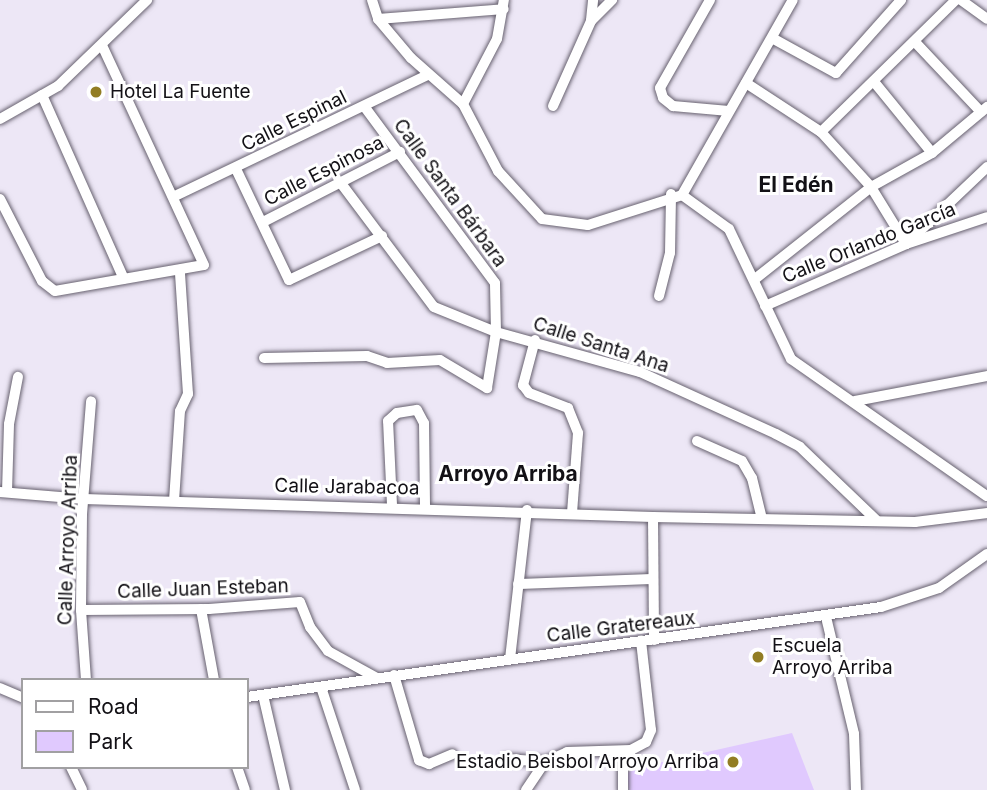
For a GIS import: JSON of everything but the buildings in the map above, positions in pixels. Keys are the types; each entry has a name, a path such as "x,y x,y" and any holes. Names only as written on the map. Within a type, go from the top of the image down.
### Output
{"street":[{"path":"0,118 42,95 102,45 146,0"},
{"path":"372,0 378,19 427,75 463,104 498,171 542,219 588,225 676,195"},
{"path":"553,106 591,21 593,0"},
{"path":"591,21 612,0"},
{"path":"710,0 660,88 663,98 673,106 729,111"},
{"path":"659,296 670,253 676,195 746,83 793,0"},
{"path":"772,38 836,73 901,0"},
{"path":"821,132 875,83 958,0 987,19"},
{"path":"378,19 504,5 497,39 463,104"},
{"path":"755,279 871,187 932,153 984,109 915,42"},
{"path":"0,199 42,281 55,291 70,292 124,279 180,272 204,265 175,196 102,45"},
{"name":"Calle Espinal","path":"175,196 427,75"},
{"path":"746,83 821,132 871,187 906,244 987,167"},
{"path":"875,83 932,153"},
{"path":"42,95 124,279"},
{"name":"Calle Santa Bárbara","path":"264,358 336,355 367,356 387,363 440,360 487,388 496,332 495,284 486,267 364,106"},
{"name":"Calle Espinosa","path":"263,222 400,152"},
{"path":"236,169 289,279 382,236"},
{"name":"Calle Santa Ana","path":"340,182 434,307 496,332 535,340 640,372 776,434 800,447 876,520"},
{"path":"676,195 729,229 791,359 855,401 987,496"},
{"name":"Calle Orlando García","path":"765,306 906,244 987,217"},
{"path":"174,501 180,411 188,394 180,272"},
{"path":"535,340 523,385 529,393 568,408 578,433 572,512"},
{"path":"855,401 987,376"},
{"path":"3,492 9,424 18,377"},
{"name":"Calle Arroyo Arriba","path":"86,678 81,610 84,499 91,401"},
{"path":"391,505 388,421 397,413 417,410 424,423 425,506"},
{"path":"697,441 742,461 752,478 762,519"},
{"name":"Calle Jarabacoa","path":"3,492 84,499 425,506 653,517 915,522 987,513"},
{"path":"510,659 527,510"},
{"path":"653,517 654,640"},
{"name":"Calle Gratereaux","path":"248,697 881,607 939,588 987,554"},
{"path":"518,584 653,579"},
{"name":"Calle Juan Esteban","path":"81,610 201,610 300,602 310,627 328,651 375,677"},
{"path":"201,610 214,678"},
{"path":"825,617 854,734 856,790"},
{"path":"506,758 545,762 567,752 631,750 646,742 651,730 641,641"},
{"path":"394,675 419,761 429,764 452,754"},
{"path":"321,687 355,790"},
{"path":"0,688 21,697"},
{"path":"263,695 285,790"},
{"path":"622,790 623,762 631,750"},
{"path":"526,790 545,762"},
{"path":"72,769 82,790"},
{"path":"238,769 246,790"}],"green space":[{"name":"Estadio Beisbol Arroyo Arriba","path":"792,733 814,790 629,790 627,773 640,767"}],"place":[{"name":"Hotel La Fuente","path":"96,92"},
{"name":"Escuela Arroyo Arriba","path":"758,657"},
{"name":"Estadio Beisbol Arroyo Arriba","path":"733,762"}],"district":[{"name":"El Edén","path":"796,185"},
{"name":"Arroyo Arriba","path":"508,474"}]}
